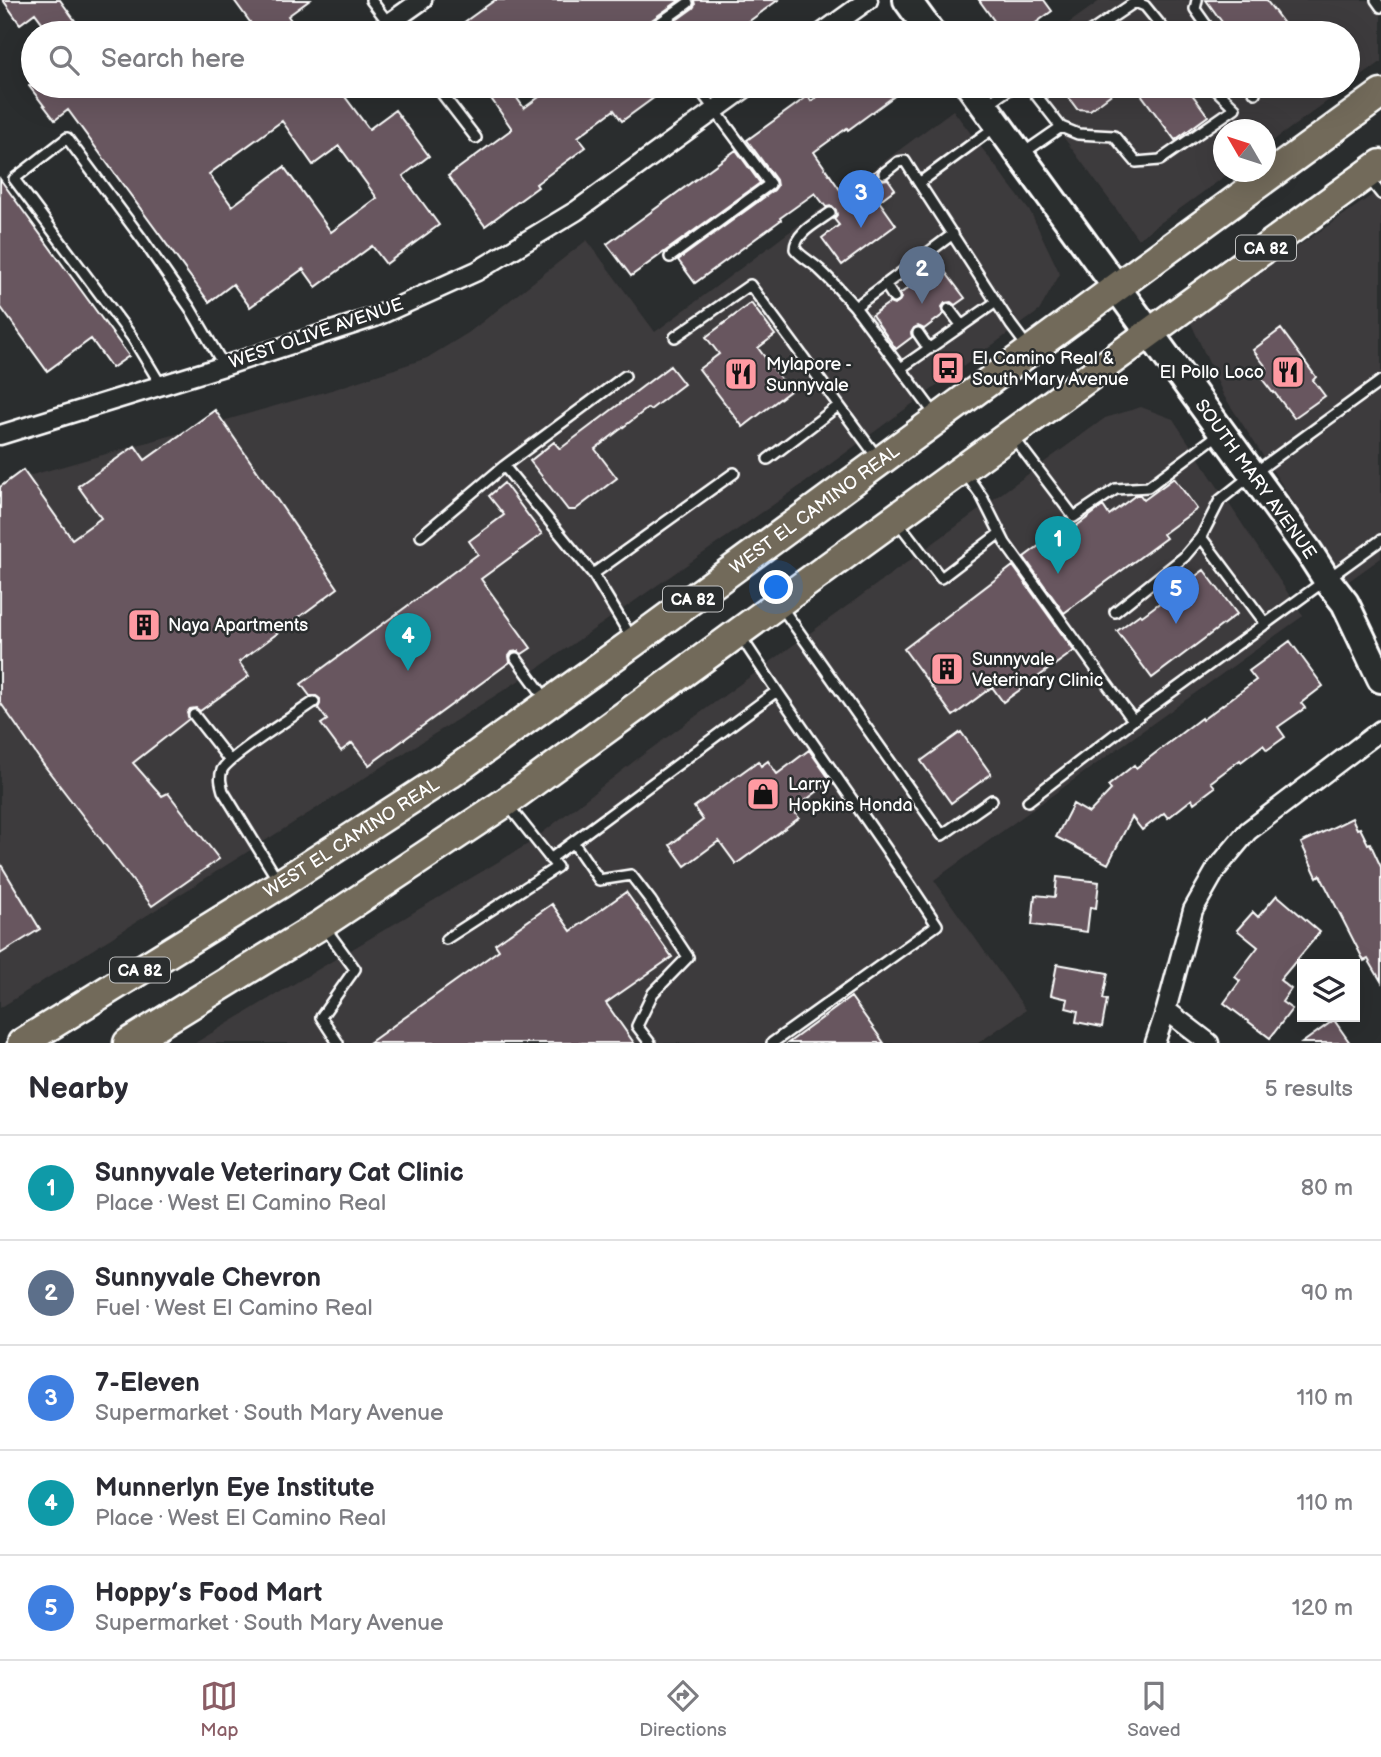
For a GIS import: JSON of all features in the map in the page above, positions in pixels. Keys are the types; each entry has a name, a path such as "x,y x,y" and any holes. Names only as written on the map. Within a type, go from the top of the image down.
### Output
{"main road":[{"path":"907,0 922,21"},
{"name":"WEST EL CAMINO REAL","path":"22,1043 280,884 450,774 1381,94"},
{"name":"SOUTH MARY AVENUE","path":"984,105 1223,431 1345,603 1381,679"},
{"name":"CA 82","path":"128,1043 322,923 506,802 1150,332 1376,177"}],"street":[{"path":"400,21 422,0"},
{"path":"839,21 868,0"},
{"name":"WEST OLIVE AVENUE","path":"0,435 375,317 477,271 576,211 731,98"},
{"path":"1155,1043 1194,909 1217,868 1248,831 1381,730"},
{"path":"1166,1010 1209,1043"}],"lane":[{"path":"371,0 386,21"},
{"path":"1197,0 1195,9 1204,21"},
{"path":"1376,0 1381,7"},
{"path":"1107,21 1135,2 1145,6 1157,21"},
{"path":"662,21 688,3"},
{"path":"445,98 476,138"},
{"path":"670,257 770,184 706,98"},
{"path":"1038,98 1061,127 1078,134 1114,136 1136,162 1160,160 1235,108 1225,98"},
{"path":"919,183 984,105"},
{"path":"1021,155 1061,127"},
{"path":"161,385 132,337 14,179 67,138 142,239 190,309 224,366"},
{"path":"884,173 898,162 905,162 1030,351"},
{"path":"830,213 803,233 795,242 794,249 823,272 855,307 938,419"},
{"path":"855,307 953,234"},
{"path":"915,262 925,276"},
{"path":"886,284 894,298"},
{"path":"675,337 750,285 880,461"},
{"path":"901,368 996,302"},
{"path":"950,309 962,326"},
{"path":"918,333 929,349"},
{"path":"421,536 504,466 625,376"},
{"path":"1115,612 1184,557 1201,537 1220,500 1381,381"},
{"path":"768,459 838,406"},
{"path":"1012,434 1074,517 1116,489 1148,486 1223,431"},
{"path":"504,466 593,574 634,642"},
{"path":"962,469 982,497 1005,543 1133,720"},
{"path":"593,574 734,473"},
{"path":"895,519 941,578 1000,533"},
{"path":"1201,537 1266,624"},
{"path":"1028,802 1133,720 1381,540"},
{"path":"779,604 942,835 992,800"},
{"path":"739,634 937,925 772,1043"},
{"path":"516,659 549,703"},
{"path":"550,859 778,691"},
{"path":"280,884 223,791 220,780 223,768 230,761 314,702"},
{"path":"194,715 230,761"},
{"path":"446,939 557,867 506,802"},
{"path":"573,842 599,880 631,875 688,957 653,993 637,1026 650,1043"},
{"path":"322,923 355,969 321,1017 338,1043"}],"shaded area":[{"path":"1101,0 1381,0 1381,62 1360,77 1360,21 1072,21"},
{"path":"1035,98 1332,98 1276,139 1276,119 1213,119 1213,182 1217,182 1138,239"},
{"path":"953,110 1031,213 1060,274 1039,311 806,482 531,673 0,1008 0,484 335,389 427,358 468,333 587,240 655,332"},
{"path":"1381,189 1381,558 1346,583 1224,396 1190,321"},
{"path":"1141,407 1173,419 1303,616 934,880 1026,1010 978,1043 195,1043 528,844 637,759 1105,418"}],"building":[{"path":"3,0 60,0 75,21 41,21 35,13 20,24"},
{"path":"234,0 310,0 288,16 292,21 249,21"},
{"path":"495,0 680,0 650,21 466,21"},
{"path":"694,0 778,0 749,21 675,21 695,5"},
{"path":"979,0 1044,0 1052,11 1038,21 994,21"},
{"path":"1206,0 1266,0 1282,21 1221,21"},
{"path":"38,98 346,98 369,129 395,110 429,156 403,176 439,225 386,264 372,246 316,287 303,269 250,307 233,284 209,302 68,110 55,120","holes":["282,121 313,165 339,146 377,198 331,232 284,167 232,206 209,174"]},
{"path":"491,98 517,98 524,108 538,98 654,98 622,121 614,110 578,137 586,147 485,226 448,176 512,129"},
{"path":"805,98 811,101 815,98 892,98 814,152 843,194 879,168 878,177 882,180 888,179 895,189 879,201 896,225 842,265 822,238 839,225 834,219 836,210 832,206 826,207 815,193 695,283 678,260 777,186 776,180 747,140"},
{"path":"1069,98 1106,98 1090,110 1077,109"},
{"path":"1144,98 1195,98 1208,116 1175,140"},
{"path":"736,150 760,183 631,276 607,244"},
{"path":"0,179 129,356 112,368 91,339 47,371 0,306"},
{"path":"940,265 965,298 955,305 951,302 945,303 942,307 944,314 924,329 918,326 914,328 912,337 896,349 872,315 889,303 898,303 900,294 919,280 925,283 930,281 931,272"},
{"path":"751,303 775,335 758,348 790,391 743,427 699,369 719,354 706,337"},
{"name":"El Pollo Loco","path":"1281,329 1316,377 1313,380 1325,396 1294,418 1259,375 1267,368 1253,350"},
{"path":"670,366 684,384 595,449 617,478 575,510 568,510 530,461 554,442 560,449"},
{"name":"Naya Apartments","path":"215,410 338,588 239,662 249,676 200,711 196,708 190,709 187,713 189,719 133,763 162,796 168,793 219,859 152,906 43,764 0,702 0,487 23,470 72,539 101,518 78,486 135,446 145,460"},
{"path":"1174,478 1197,509 1163,534 1166,538 1064,613 1024,557 1063,528 1067,533 1103,506 1109,515 1136,495 1140,495 1144,500"},
{"path":"504,483 542,534 481,579 531,648 522,654 518,651 512,652 509,656 510,662 369,765 352,743 341,751 321,724 327,720 318,708 320,699 310,696 301,684 478,554 469,541 504,515 489,496"},
{"path":"1013,566 1074,651 1003,702 992,687 953,716 904,649"},
{"path":"1204,570 1237,614 1152,678 1117,631"},
{"path":"1290,641 1323,686 1301,703 1305,708 1278,727 1285,737 1267,750 1263,745 1241,762 1240,760 1211,782 1215,787 1194,803 1192,799 1168,818 1164,813 1142,830 1132,817 1108,864 1056,837 1073,804 1089,813 1111,790 1108,786 1256,680 1249,671"},
{"path":"961,732 991,774 951,803 921,761"},
{"name":"Larry Hopkins Honda","path":"809,750 831,781 793,810 799,818 736,864 719,841 685,866 670,845 703,820 694,807 758,761 761,766 768,761 777,774"},
{"path":"1352,818 1357,829 1360,828 1368,844 1370,843 1381,867 1381,981 1368,959 1364,961 1301,843"},
{"path":"0,863 40,929 0,954"},
{"path":"1057,877 1099,882 1096,908 1090,907 1087,932 1032,925 1035,895 1055,897"},
{"path":"626,892 672,957 606,1003 634,1043 369,1043 499,950 495,944 552,904 571,931"},
{"path":"1277,895 1320,932 1280,980 1291,989 1282,1002 1292,1009 1270,1038 1224,1003 1240,981 1235,977 1258,947 1237,930 1253,912 1258,917"},
{"path":"1057,964 1108,973 1102,1027 1076,1022 1078,1011 1066,1008 1068,999 1051,995"},
{"path":"851,997 884,1043 788,1043"},
{"path":"1331,1022 1335,1022 1350,1043 1302,1043"}],"place":[{"name":"7-Eleven","path":"861,228"},
{"name":"Sunnyvale Chevron","path":"922,304"},
{"name":"El Camino Real & South Mary Avenue","path":"948,368"},
{"name":"El Pollo Loco","path":"1288,372"},
{"name":"Mylapore - Sunnyvale","path":"741,374"},
{"name":"Sunnyvale Veterinary Cat Clinic","path":"1058,574"},
{"name":"Hoppy’s Food Mart","path":"1176,624"},
{"name":"Naya Apartments","path":"144,625"},
{"name":"Sunnyvale Veterinary Clinic","path":"947,669"},
{"name":"Munnerlyn Eye Institute","path":"408,671"},
{"name":"Larry Hopkins Honda","path":"763,794"}]}
